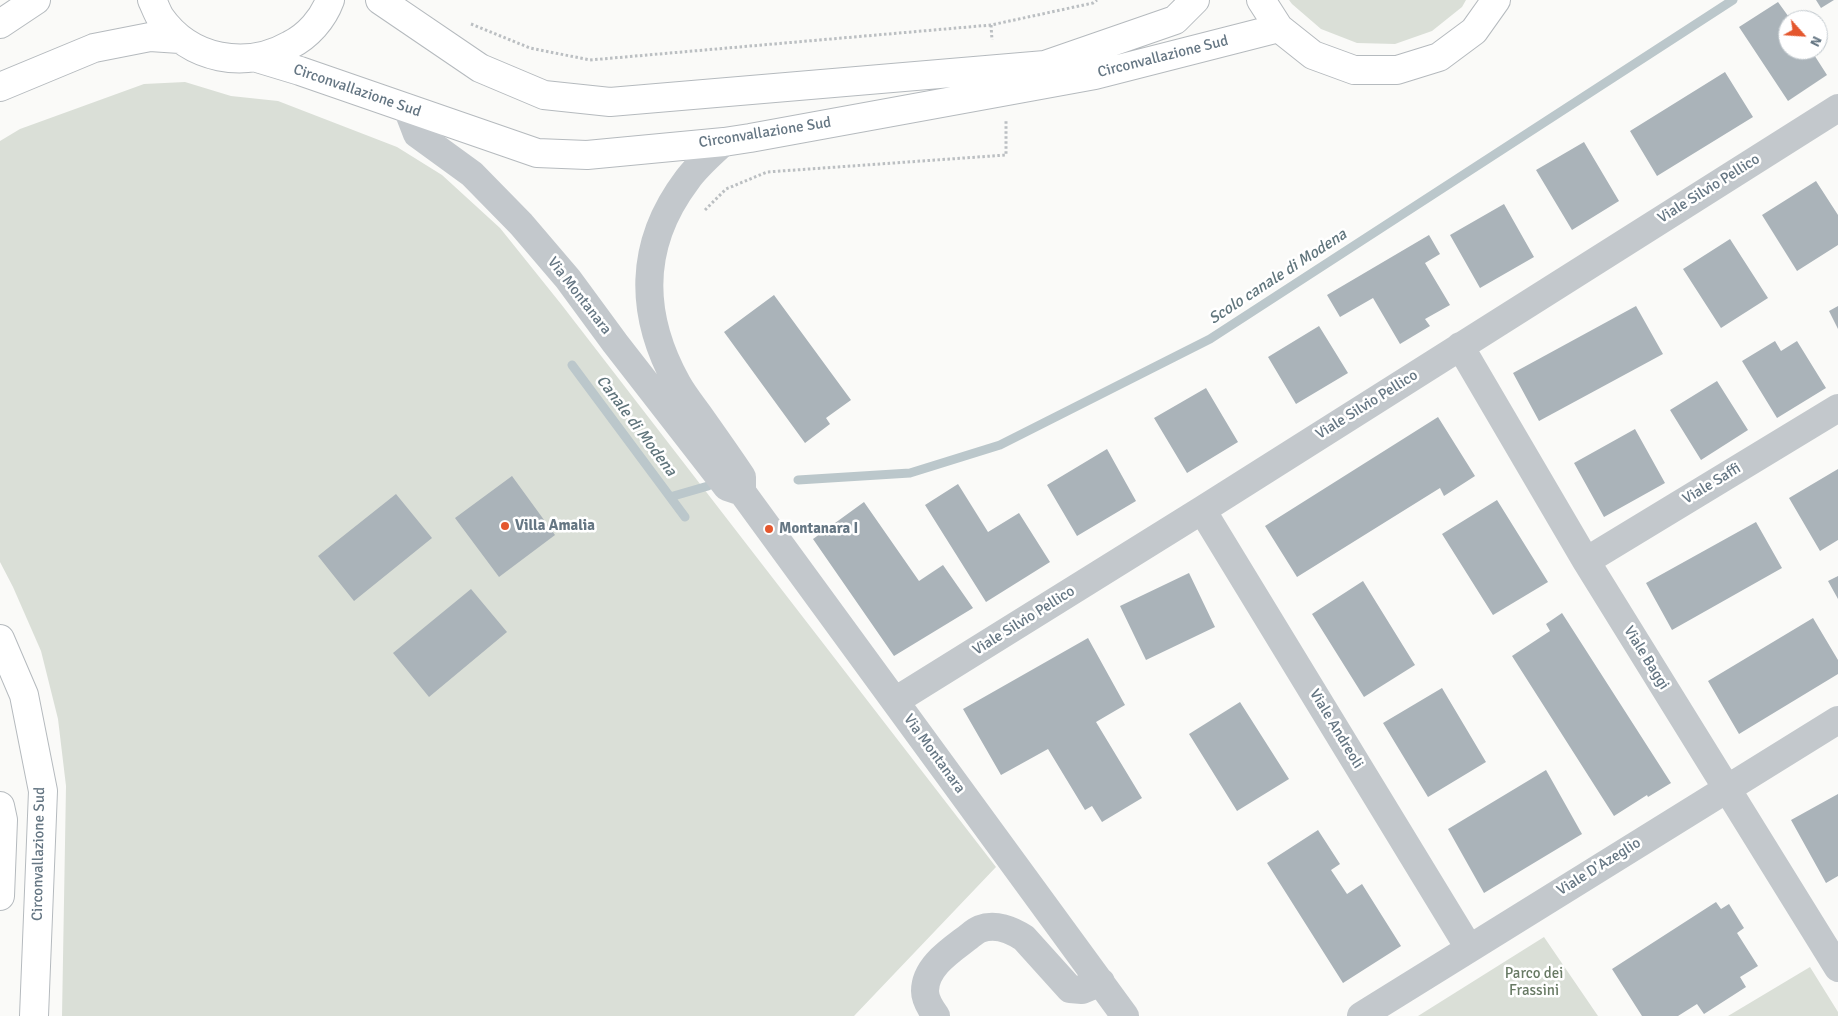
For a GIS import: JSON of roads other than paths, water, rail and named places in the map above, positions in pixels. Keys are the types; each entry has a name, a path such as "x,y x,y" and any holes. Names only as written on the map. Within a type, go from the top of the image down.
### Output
{"main road":[{"path":"0,24 36,0"},
{"name":"Circonvallazione Sud","path":"152,0 160,17 180,38 197,49 216,57 237,60 257,58 279,52 299,41 316,25 330,0"},
{"name":"Circonvallazione Sud","path":"380,0 480,68 544,94 610,102 1045,65 1175,20 1195,0"},
{"path":"1261,0 1279,28 1312,55 1354,70 1397,70 1439,57 1474,31 1496,0"},
{"name":"Circonvallazione Sud","path":"257,58 538,153 587,155 724,142 1095,75 1279,28"},
{"name":"Circonvallazione Sud","path":"0,87 94,48 150,37 180,38"},
{"name":"Circonvallazione Sud","path":"0,639 24,695 43,791 34,1016"},
{"path":"0,806 3,820 0,896"}],"street":[{"name":"Via Montanara","path":"407,108 417,134 472,174 522,224 568,279 615,343 727,487 742,492 1125,1016"},
{"name":"Viale Silvio Pellico","path":"895,701 1202,510 1838,108"},
{"name":"Via Montanara","path":"724,142 687,181 668,211 654,250 648,294 652,321 662,352 678,385 742,477 742,492"},
{"name":"Viale Baggi","path":"1460,346 1586,561 1838,968"},
{"name":"Viale Saffi","path":"1586,561 1838,408"},
{"name":"Viale Andreoli","path":"1202,510 1469,948"},
{"name":"Viale D'Azeglio","path":"1361,1016 1838,720"},
{"path":"927,1012 924,992 928,976 936,965 945,954 980,929 991,927 1003,928 1015,932 1024,938 1070,989 1082,990 1101,982"}],"waterway":[{"name":"Scolo canale di Modena","path":"798,480 910,473 1000,445 1210,339 1733,0"},
{"name":"Canale di Modena","path":"572,365 685,517"},
{"name":"Canale di Modena","path":"670,497 708,486"}],"place":[{"name":"Villa Amalia","path":"505,526"},
{"name":"Montanara I","path":"769,529"}],"park label":[{"name":"Parco dei Frassini","path":"1534,982"}]}
